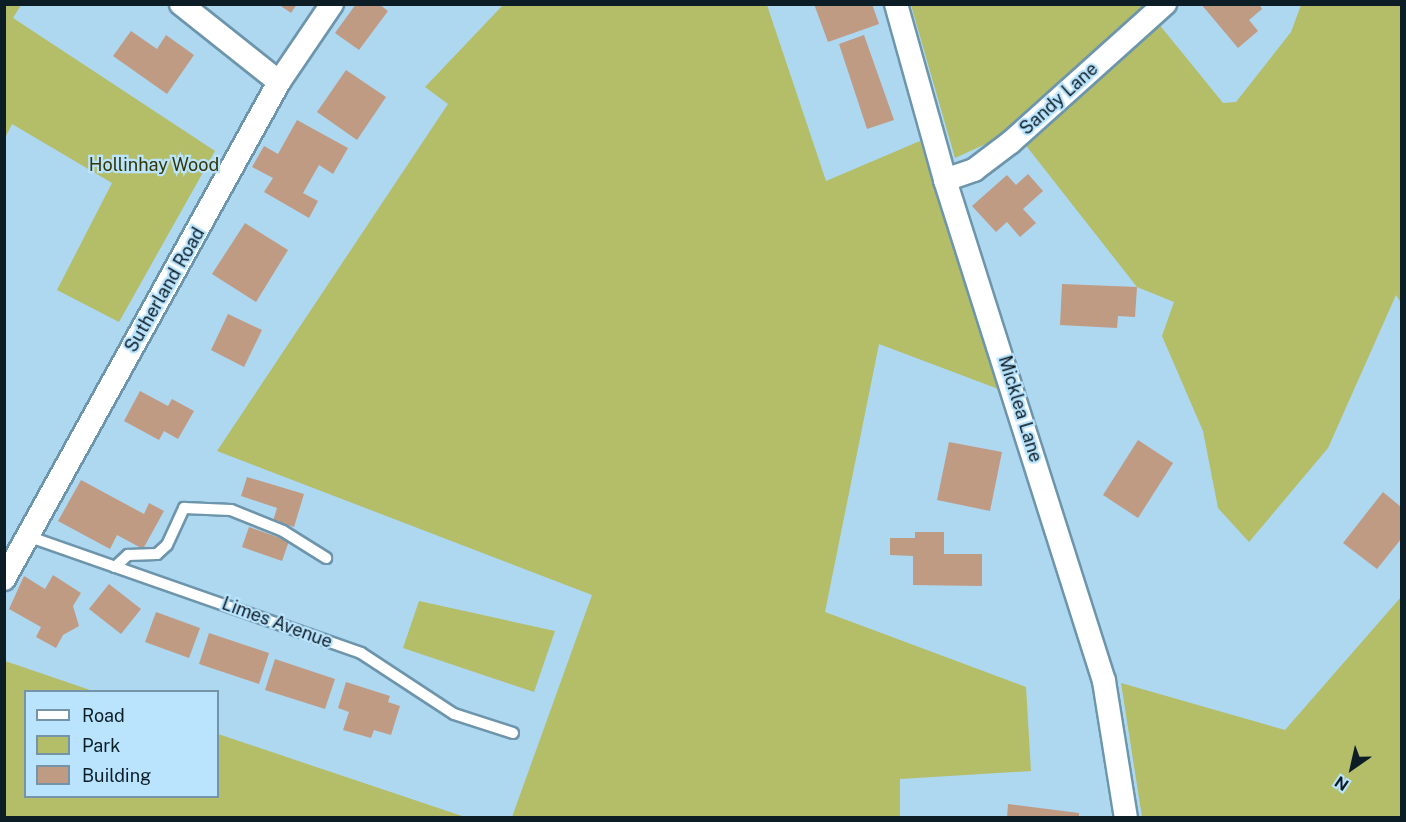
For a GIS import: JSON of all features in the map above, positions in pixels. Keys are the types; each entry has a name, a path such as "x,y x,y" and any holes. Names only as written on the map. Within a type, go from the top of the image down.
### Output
{"street":[{"path":"181,4 279,82"},
{"name":"Sutherland Road","path":"4,579 30,537 279,82 332,4"},
{"name":"Micklea Lane","path":"896,4 945,180 1104,681 1126,818"},
{"name":"Sandy Lane","path":"945,180 974,170 1011,142 1165,4"}],"lane":[{"path":"115,567 128,555 157,554 167,545 184,508 231,510 283,531 326,558"},
{"name":"Limes Avenue","path":"30,537 361,653 454,714 513,733"}],"green space":[{"name":"Hollinhay Wood","path":"5,4 21,5 13,18 215,151 119,322 57,290 112,183 12,124 5,138"},
{"path":"503,5 767,5 826,181 920,141 1001,390 879,344 825,612 1026,687 1031,771 900,779 900,817 512,817 592,595 217,451 448,104 425,87"},
{"path":"911,5 1153,5 1014,131 955,158"},
{"path":"1301,5 1401,5 1401,303 1396,295 1328,448 1249,542 1218,508 1203,431 1162,336 1174,302 1137,287 1024,143 1158,23 1223,103 1236,102 1291,32"},
{"path":"1401,597 1401,817 1142,817 1121,683 1285,730"},
{"path":"419,601 555,631 534,692 403,648"},
{"path":"5,661 90,690 24,690 24,798 219,798 219,734 465,817 5,817"}],"building":[{"path":"278,4 297,4 291,13"},
{"path":"356,4 379,4 388,11 359,50 335,33"},
{"path":"814,4 872,4 879,24 828,42"},
{"path":"1201,4 1259,4 1262,9 1249,20 1258,31 1238,48"},
{"path":"131,31 157,49 166,35 194,55 167,94 113,56"},
{"path":"864,35 894,120 867,129 839,44"},
{"path":"346,70 386,97 357,140 317,112"},
{"path":"297,120 348,148 333,174 319,165 303,193 318,201 309,218 264,192 273,178 252,167 264,146 278,154"},
{"path":"1028,174 1043,191 1023,209 1036,223 1020,237 1007,222 996,232 972,206 1007,175 1016,185"},
{"path":"245,223 288,250 256,302 212,274"},
{"path":"1062,284 1137,287 1135,317 1118,316 1117,328 1060,325"},
{"path":"228,314 262,330 244,367 211,350"},
{"path":"140,391 168,406 172,399 194,411 178,439 164,431 159,440 124,421"},
{"path":"1138,440 1173,463 1138,518 1103,495"},
{"path":"949,442 1002,452 990,511 937,500"},
{"path":"247,477 304,494 294,527 273,521 277,508 241,496"},
{"path":"81,480 144,514 149,503 164,511 143,549 117,535 110,549 58,521"},
{"path":"1383,492 1401,507 1401,539 1377,569 1343,543"},
{"path":"249,527 289,541 282,561 242,547"},
{"path":"915,532 944,532 944,554 982,554 982,586 913,585 913,556 890,555 890,538 915,538"},
{"path":"53,575 81,593 73,606 79,626 63,635 56,648 36,637 41,627 9,609 24,576 45,589"},
{"path":"109,584 141,609 121,634 89,609"},
{"path":"156,612 200,628 189,658 145,642"},
{"path":"209,633 269,653 259,684 199,664"},
{"path":"275,659 335,679 325,709 265,690"},
{"path":"346,682 390,696 388,702 400,706 391,735 374,730 371,738 343,730 349,712 338,708"},
{"path":"1008,804 1079,813 1079,818 1007,818"}]}
